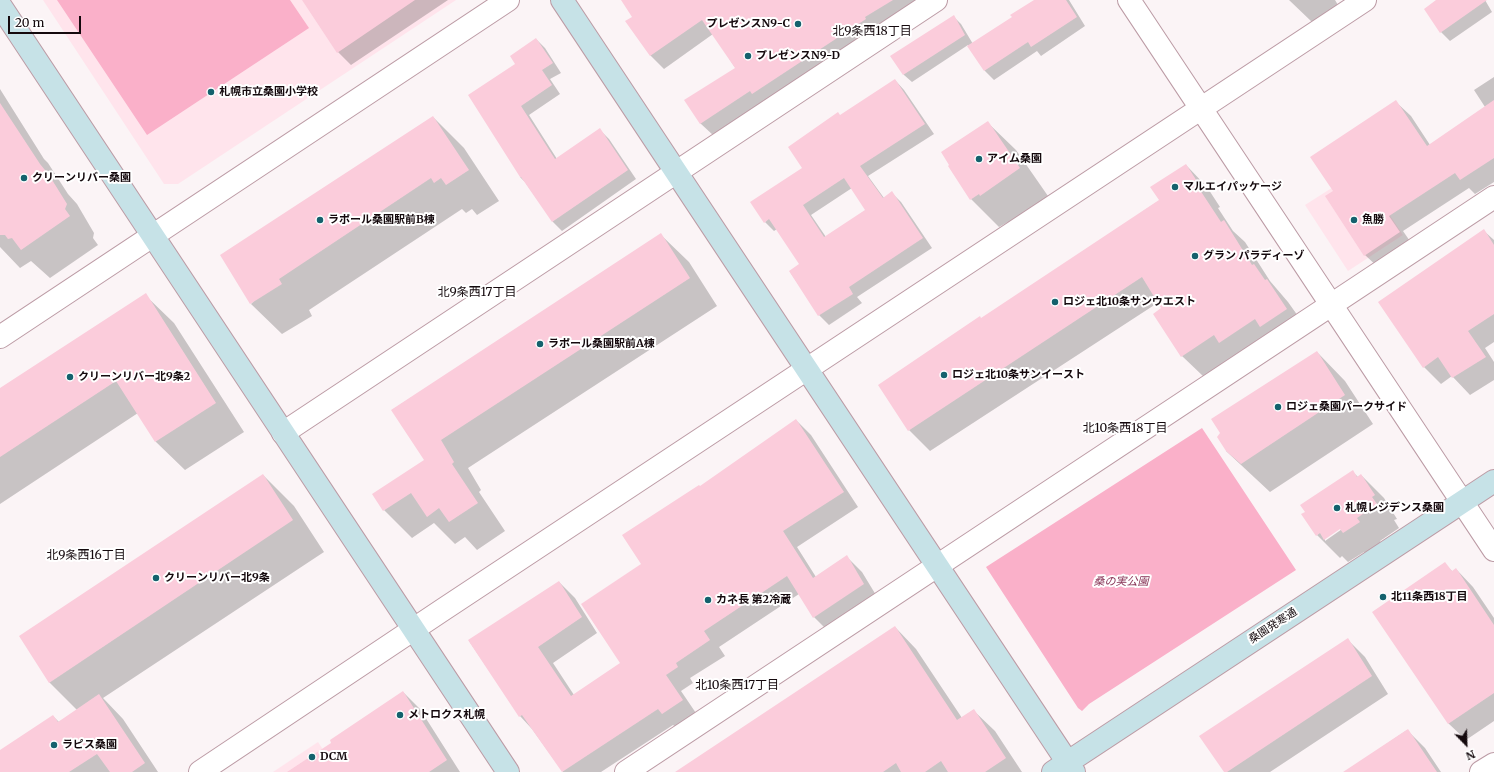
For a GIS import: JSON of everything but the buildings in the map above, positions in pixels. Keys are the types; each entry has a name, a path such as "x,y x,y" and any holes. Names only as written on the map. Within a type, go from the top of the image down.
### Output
{"street":[{"path":"0,337 508,0"},
{"path":"562,0 937,565 1065,769"},
{"path":"283,433 936,0"},
{"path":"1129,0 1494,550"},
{"path":"200,772 1365,0"},
{"path":"0,5 508,772"},
{"path":"626,772 1494,197"},
{"name":"桑園発寒通","path":"1065,769 1494,481"},
{"path":"1481,772 1494,764"}],"shaded area":[{"name":"札幌市立桑園小学校","path":"43,0 456,0 178,184 164,184"},
{"name":"魚勝","path":"1360,170 1403,235 1348,271 1305,205"},
{"name":"DCM","path":"318,742 338,772 273,772"}],"green space":[{"path":"57,0 290,0 309,28 147,135"},
{"name":"桑の実公園","path":"1202,428 1296,570 1089,704 1082,711 1078,708 986,567"}],"place":[{"name":"プレゼンスN9-C","path":"798,24"},
{"name":"プレゼンスN9-D","path":"748,56"},
{"name":"札幌市立桑園小学校","path":"211,92"},
{"name":"アイム桑園","path":"979,159"},
{"name":"クリーンリバー桑園","path":"24,178"},
{"name":"マルエイパッケージ","path":"1175,187"},
{"name":"ラポール桑園駅前B棟","path":"320,220"},
{"name":"魚勝","path":"1354,220"},
{"name":"グラン パラディーゾ","path":"1195,256"},
{"name":"ロジェ北10条サンウエスト","path":"1055,302"},
{"name":"ラポール桑園駅前A棟","path":"540,344"},
{"name":"ロジェ北10条サンイースト","path":"944,375"},
{"name":"クリーンリバー北9条2","path":"70,377"},
{"name":"ロジェ桑園パークサイド","path":"1278,407"},
{"name":"札幌レジデンス桑園","path":"1337,508"},
{"name":"クリーンリバー北9条","path":"156,578"},
{"name":"北11条西18丁目","path":"1383,597"},
{"name":"カネ長 第2冷蔵","path":"708,600"},
{"name":"メトロクス札幌","path":"400,715"},
{"name":"ラピス桑園","path":"54,745"},
{"name":"DCM","path":"312,757"}],"district":[{"name":"北9条西18丁目","path":"872,32"},
{"name":"北9条西17丁目","path":"477,293"},
{"name":"北10条西18丁目","path":"1125,429"},
{"name":"北9条西16丁目","path":"86,556"},
{"name":"北10条西17丁目","path":"737,686"}]}
